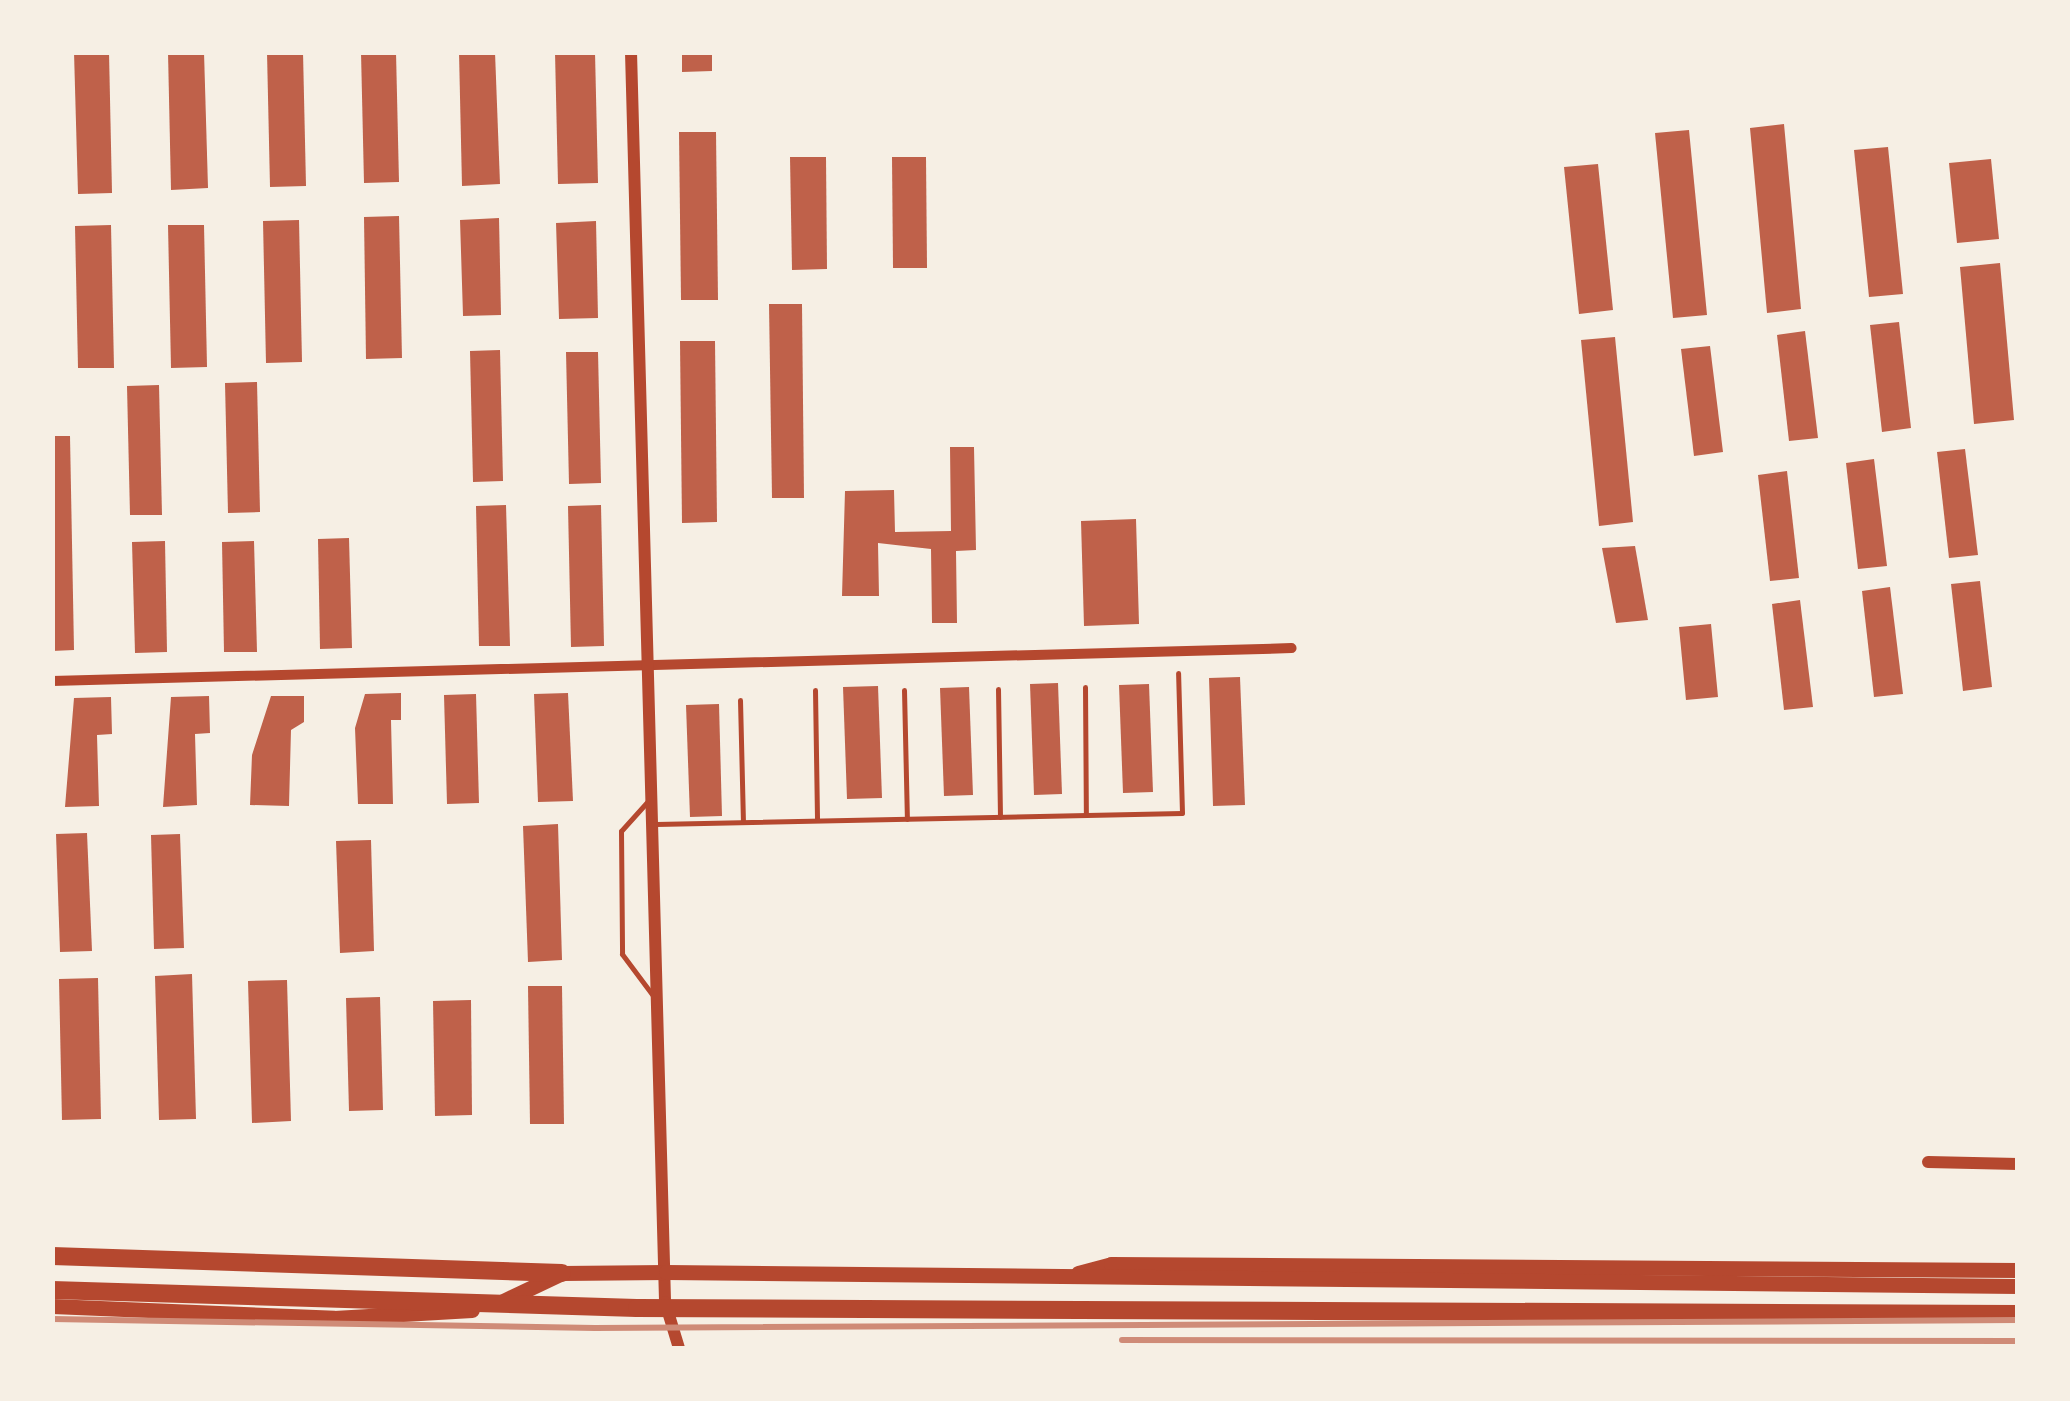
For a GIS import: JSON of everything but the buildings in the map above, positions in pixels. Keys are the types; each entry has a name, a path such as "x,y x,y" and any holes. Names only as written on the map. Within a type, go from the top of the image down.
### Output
{"highway":[{"path":"52,1256 177,1257 562,1273"},
{"path":"52,1290 637,1308 2018,1314"}],"main road":[{"path":"1060,1278 1110,1264 2018,1270"},
{"path":"52,1306 334,1318 478,1310 562,1273 2018,1286"}],"street":[{"path":"630,52 648,824 666,1272 679,1348"},
{"path":"52,681 1292,648"},
{"path":"1928,1162 2018,1164"}],"lane":[{"path":"648,824 1182,813 1178,672"},
{"path":"1085,687 1086,815"},
{"path":"998,689 1000,817"},
{"path":"814,690 817,820"},
{"path":"904,690 907,818"},
{"path":"740,700 742,822"},
{"path":"648,801 621,831 622,954 655,998"}],"railway":[{"path":"52,1319 595,1328 2018,1320"},
{"path":"1122,1340 2018,1341"}]}
